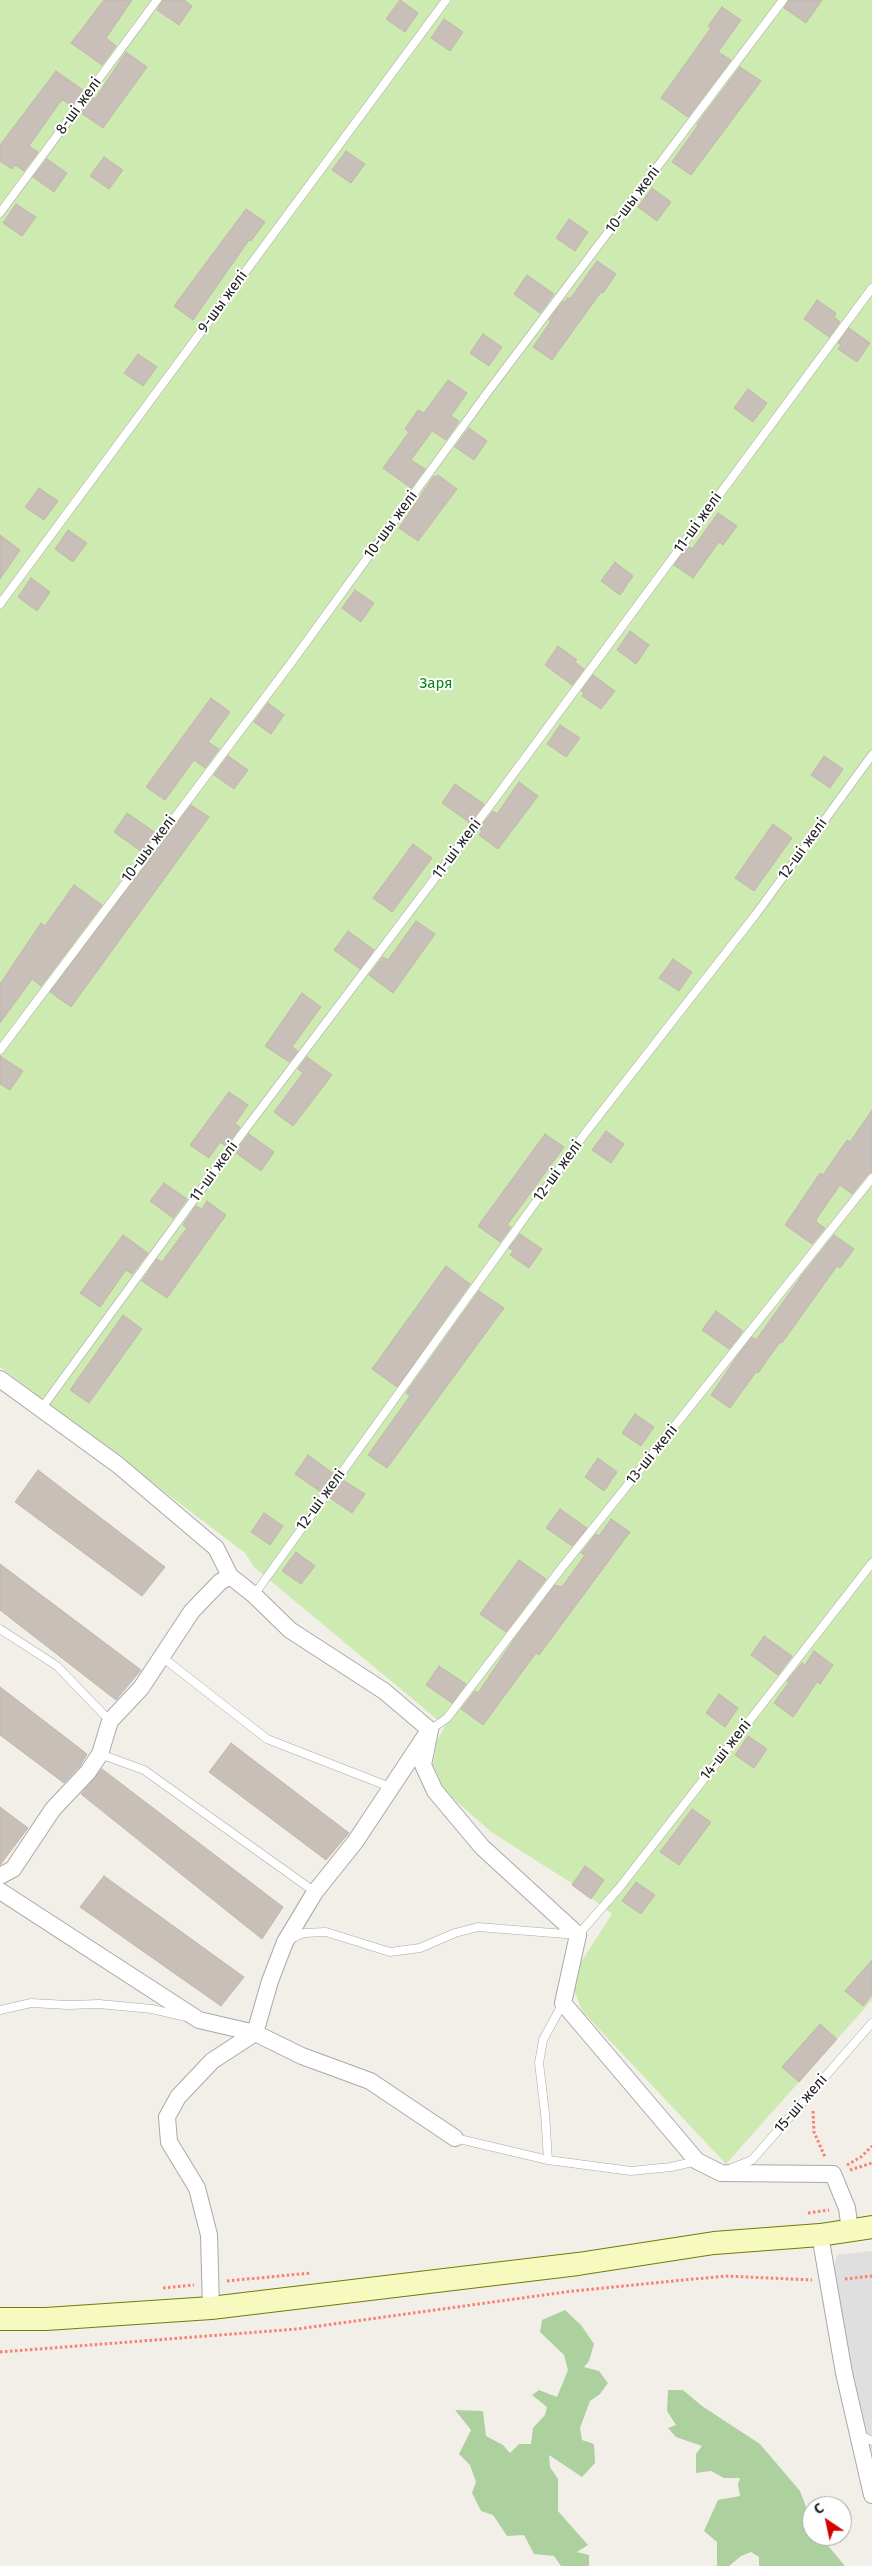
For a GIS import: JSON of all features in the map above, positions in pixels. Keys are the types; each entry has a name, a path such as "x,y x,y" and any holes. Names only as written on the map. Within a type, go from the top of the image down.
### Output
{"street":[{"path":"0,1379 118,1465 216,1548 230,1576 254,1594 290,1630 384,1691 430,1730"},
{"path":"0,1876 13,1869 53,1810 88,1772 100,1754 110,1721 141,1688 192,1611 220,1582 230,1576"},
{"path":"211,2308 209,2235 197,2188 169,2142 168,2116 178,2097 212,2061 255,2033 270,1981 285,1942 315,1892 356,1842 390,1787 430,1730"},
{"path":"0,2319 46,2319 211,2308 578,2264 714,2243 820,2236 861,2229 847,2208 832,2174 721,2173 697,2161 563,2003 578,1935 482,1847 435,1790 423,1765 430,1730"},
{"path":"0,1891 199,2020 255,2033 302,2056 370,2081 454,2138"},
{"path":"820,2236 830,2281 844,2373 865,2437 872,2496"}],"lane":[{"name":"8-ші желі","path":"0,213 157,0"},
{"name":"9-шы желі","path":"0,604 446,0"},
{"name":"10-шы желі","path":"0,1050 296,655 487,393 783,0"},
{"name":"11-ші желі","path":"41,1409 241,1134 494,800 872,288"},
{"name":"12-ші желі","path":"254,1594 586,1132 756,914 872,755"},
{"name":"13-ші желі","path":"430,1730 447,1718 560,1570 872,1178"},
{"name":"14-ші желі","path":"578,1935 620,1887 872,1563"},
{"path":"0,1629 57,1666 110,1721"},
{"path":"162,1657 267,1739 390,1787"},
{"path":"100,1754 144,1770 315,1892"},
{"path":"285,1942 304,1933 326,1932 390,1952 420,1948 455,1933 478,1926 578,1935"},
{"path":"0,2010 30,2003 99,2004 152,2010 199,2020"},
{"path":"548,2160 539,2063 543,2040 563,2003"},
{"name":"15-ші желі","path":"721,2173 752,2160 872,2023"},
{"path":"454,2138 548,2160 631,2171 671,2167 697,2161"}],"path":[{"path":"812,2092 814,2132 832,2174 862,2157 872,2146"},
{"path":"798,2214 847,2208"},
{"path":"155,2289 318,2272"},
{"path":"0,2352 297,2329 573,2292 725,2276 830,2281 872,2276"}],"shaded area":[{"path":"872,2251 872,2453 851,2365 834,2267 837,2255"}],"green space":[{"name":"Заря","path":"0,0 872,0 872,2000 726,2164 582,2011 570,1979 612,1914 573,1884 491,1832 446,1792 433,1765 437,1741 445,1726 254,1567 245,1553 0,1367"},
{"path":"565,2310 581,2325 594,2344 589,2361 584,2367 599,2371 608,2383 600,2394 590,2401 580,2428 582,2440 594,2444 595,2463 582,2477 549,2455 550,2467 558,2479 558,2511 588,2545 577,2552 589,2555 589,2566 561,2566 554,2556 534,2554 524,2535 507,2536 493,2515 481,2511 472,2493 476,2482 470,2465 459,2454 471,2430 455,2410 483,2411 486,2436 503,2445 510,2453 519,2444 531,2444 533,2428 545,2415 547,2407 532,2395 539,2390 557,2397 568,2370 564,2355 540,2332 542,2320"},
{"path":"668,2390 683,2390 702,2406 760,2444 800,2491 802,2496 802,2546 828,2546 845,2566 759,2566 759,2557 751,2552 741,2556 729,2566 717,2566 717,2542 704,2531 718,2500 740,2496 738,2484 740,2478 724,2478 711,2471 696,2473 696,2454 702,2446 676,2437 668,2428 676,2425 667,2411"}],"building":[{"path":"104,0 132,0 106,38 116,46 102,65 71,43"},
{"path":"163,0 184,0 192,6 179,25 157,10"},
{"path":"400,0 418,13 405,32 386,19"},
{"path":"789,0 822,0 806,23 784,8"},
{"path":"722,7 741,20 718,52 731,60 688,117 661,98 711,28 708,26"},
{"path":"444,19 463,32 450,51 431,38"},
{"path":"126,52 147,67 103,128 81,113 93,97 95,99"},
{"path":"740,67 761,81 691,175 672,162 697,124"},
{"path":"56,71 83,90 72,106 63,100 60,102 29,146 38,152 24,171 15,165 12,169 0,161 0,145"},
{"path":"346,151 365,164 351,183 332,170"},
{"path":"104,157 123,170 109,189 90,176"},
{"path":"47,159 67,173 54,192 33,177"},
{"path":"652,188 671,202 657,221 638,207"},
{"path":"16,204 36,217 22,236 3,223"},
{"path":"246,209 265,222 251,241 249,240 193,320 174,306"},
{"path":"569,219 588,232 575,251 556,238"},
{"path":"597,261 616,274 552,360 533,347 563,301 565,302 568,297 570,299"},
{"path":"527,275 554,294 540,313 514,294"},
{"path":"817,300 836,313 834,317 840,322 829,337 804,319"},
{"path":"849,328 870,343 857,362 838,349 841,345 838,343"},
{"path":"483,334 502,347 489,366 470,353"},
{"path":"138,354 157,367 143,386 124,373"},
{"path":"448,380 467,393 451,416 459,421 446,440 432,431 411,460 425,469 411,488 383,468 409,432 405,429 418,410 424,413"},
{"path":"748,389 767,403 753,422 734,408"},
{"path":"469,428 487,441 474,460 455,447"},
{"path":"438,475 457,489 418,541 399,528 434,476 437,477"},
{"path":"39,488 58,501 44,520 25,507"},
{"path":"718,513 737,526 723,545 719,542 693,578 674,565 688,546 692,549"},
{"path":"68,530 87,543 73,562 55,549"},
{"path":"0,535 20,550 0,579"},
{"path":"615,562 633,576 620,595 601,581"},
{"path":"31,578 50,592 37,611 18,597"},
{"path":"355,590 374,603 361,622 342,608"},
{"path":"630,631 649,645 636,664 617,650"},
{"path":"558,646 577,660 575,662 584,669 572,685 545,665"},
{"path":"593,675 615,691 601,709 582,696 584,693 581,691"},
{"path":"211,698 230,712 208,742 219,749 205,768 194,760 165,800 146,787"},
{"path":"268,703 284,715 271,734 254,722"},
{"path":"560,725 580,738 566,757 547,744"},
{"path":"228,756 248,770 234,789 214,775"},
{"path":"824,756 843,769 830,788 811,775"},
{"path":"519,782 538,796 498,849 479,835 482,831 479,829 493,811 497,814"},
{"path":"455,784 484,804 470,823 442,803"},
{"path":"191,805 209,817 71,1007 50,992"},
{"path":"127,813 156,833 142,852 114,832"},
{"path":"773,824 792,838 754,891 735,878"},
{"path":"413,844 432,858 392,912 373,898"},
{"path":"74,885 102,905 41,986 32,979 0,1023 0,984 41,923 45,926"},
{"path":"416,921 435,934 393,993 369,975 383,957 388,960"},
{"path":"348,931 374,950 360,969 334,950"},
{"path":"673,959 692,972 679,991 659,978"},
{"path":"302,993 321,1007 292,1047 298,1051 289,1062 265,1046"},
{"path":"0,1056 23,1071 10,1090 0,1084"},
{"path":"307,1057 332,1075 293,1126 274,1112 303,1073 298,1069"},
{"path":"229,1092 248,1105 235,1124 240,1127 226,1146 220,1142 209,1158 190,1145"},
{"path":"872,1110 872,1172 868,1174 852,1194 840,1185 817,1218 816,1222 825,1228 812,1244 785,1225 820,1173 823,1175 847,1140 850,1142"},
{"path":"606,1131 624,1144 611,1163 592,1150"},
{"path":"249,1134 274,1152 261,1171 235,1152"},
{"path":"545,1134 564,1147 507,1225 511,1227 500,1242 478,1226"},
{"path":"164,1183 187,1199 173,1218 150,1201"},
{"path":"207,1201 226,1215 167,1298 142,1281 157,1259 162,1262 187,1228 183,1225 196,1206 202,1209"},
{"path":"520,1234 542,1249 529,1268 510,1255 513,1251 509,1248"},
{"path":"123,1235 148,1253 132,1274 126,1270 100,1307 80,1293"},
{"path":"834,1235 854,1249 840,1268 837,1266 782,1343 780,1342 758,1373 756,1372 730,1408 711,1395 738,1355 752,1337 756,1340 803,1274"},
{"path":"446,1266 470,1284 397,1387 372,1369"},
{"path":"479,1291 504,1308 387,1468 368,1455 410,1396 406,1393"},
{"path":"716,1311 743,1331 729,1349 702,1330"},
{"path":"123,1315 142,1329 89,1403 70,1390"},
{"path":"635,1414 654,1427 641,1446 622,1433"},
{"path":"308,1455 334,1474 321,1492 295,1474"},
{"path":"598,1458 617,1472 604,1491 585,1477"},
{"path":"38,1470 165,1567 142,1596 15,1502"},
{"path":"343,1480 365,1494 352,1513 330,1498"},
{"path":"560,1509 587,1528 572,1546 546,1528"},
{"path":"264,1513 283,1526 270,1545 251,1532"},
{"path":"611,1519 630,1532 539,1655 536,1653 483,1725 461,1709 475,1691 478,1693 515,1638 555,1585 562,1587 585,1555 581,1553 596,1534 599,1536"},
{"path":"296,1552 315,1566 301,1584 282,1571"},
{"path":"519,1560 546,1579 506,1632 480,1614"},
{"path":"0,1564 141,1670 116,1700 0,1610"},
{"path":"764,1636 792,1656 778,1675 751,1655"},
{"path":"814,1651 833,1665 820,1684 817,1682 793,1717 774,1703 789,1682 787,1681 802,1663 805,1665"},
{"path":"439,1666 466,1684 452,1703 426,1685"},
{"path":"0,1687 87,1754 80,1766 64,1783 0,1735"},
{"path":"719,1694 738,1708 725,1727 706,1713"},
{"path":"748,1736 767,1749 754,1768 735,1755"},
{"path":"231,1743 349,1833 326,1860 209,1772"},
{"path":"102,1769 283,1907 262,1939 81,1794"},
{"path":"0,1807 28,1828 0,1865"},
{"path":"692,1809 711,1822 679,1865 660,1852"},
{"path":"585,1866 604,1880 591,1899 572,1885"},
{"path":"104,1876 244,1977 221,2006 80,1907"},
{"path":"636,1882 655,1895 641,1914 622,1901"},
{"path":"872,1960 872,1995 863,2006 845,1991"},
{"path":"820,2024 837,2039 799,2082 782,2067"}]}
